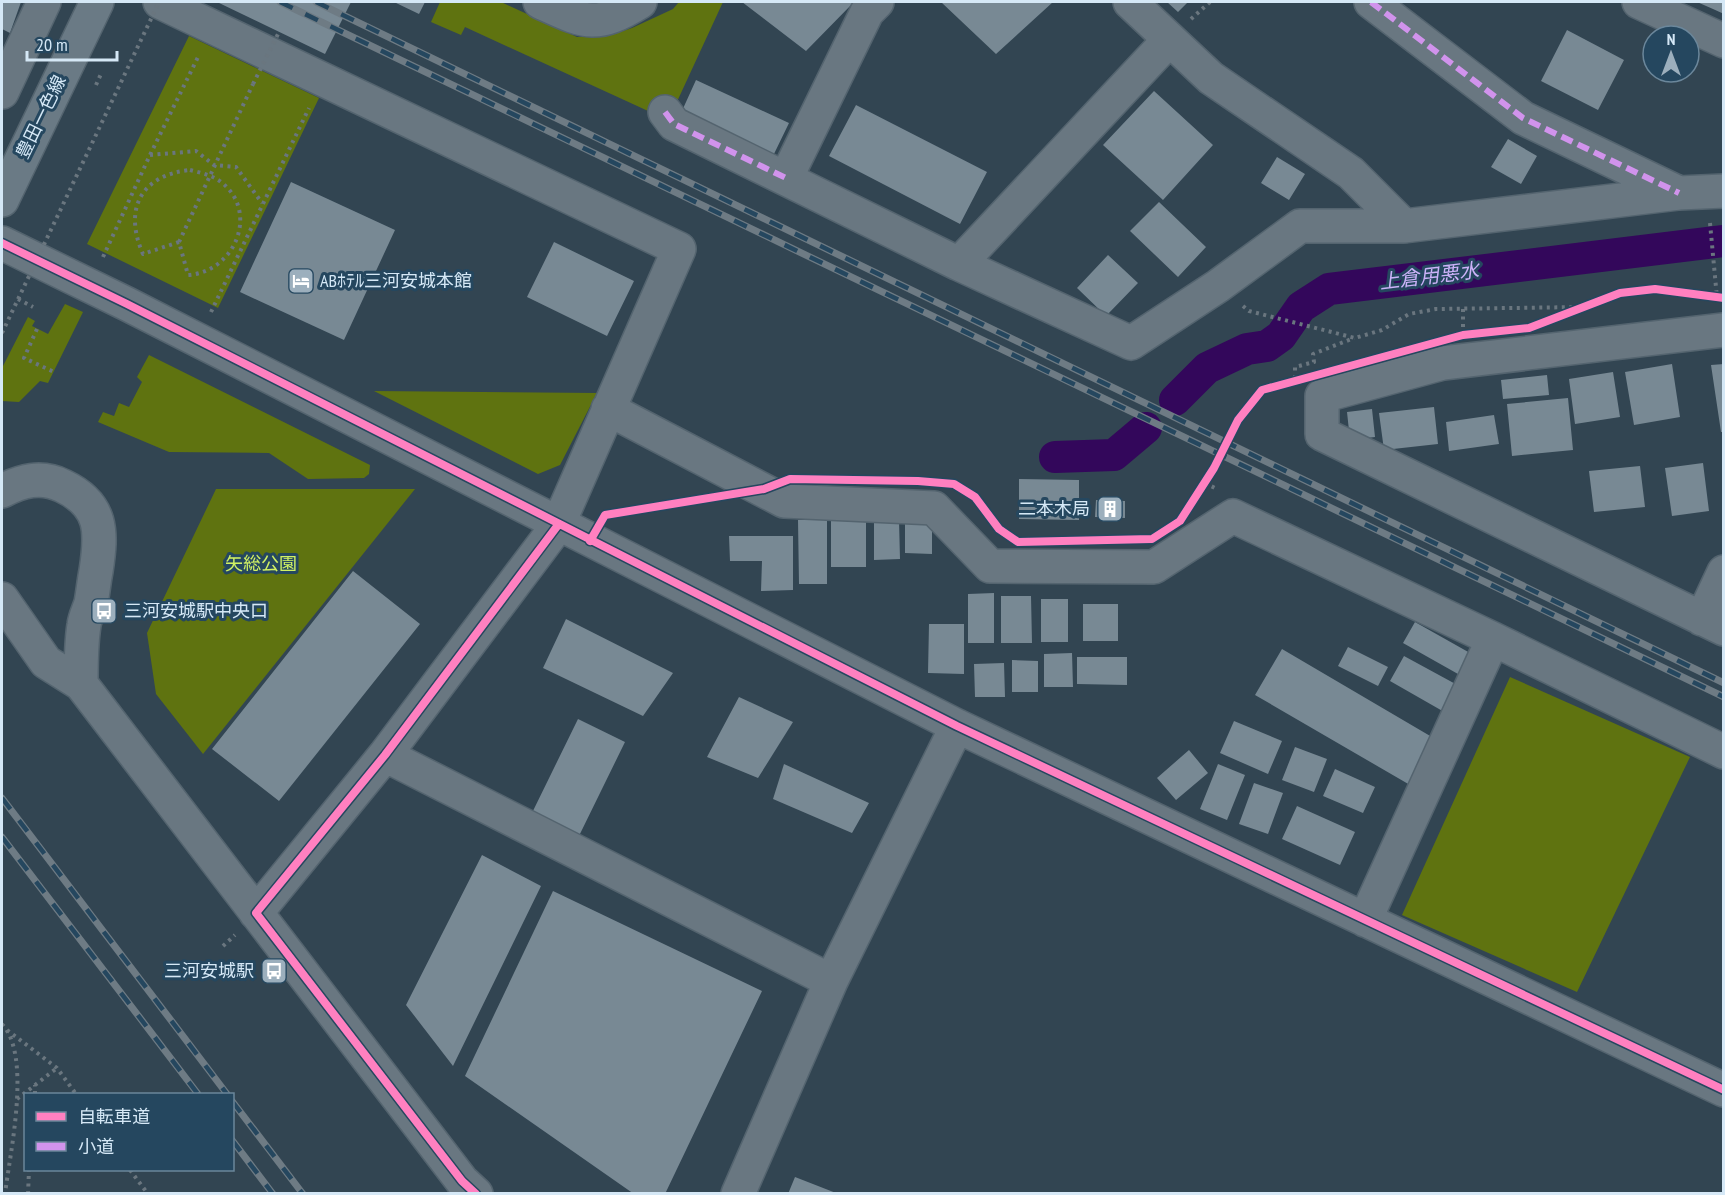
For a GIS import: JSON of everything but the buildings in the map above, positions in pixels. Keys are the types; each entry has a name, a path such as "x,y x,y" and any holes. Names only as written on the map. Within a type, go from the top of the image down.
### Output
{"main road":[{"name":"豊田一色線","path":"2,200 97,2"}],"street":[{"path":"2,92 44,2"},
{"path":"160,2 679,249 558,525 385,755 256,913"},
{"path":"540,2 580,20 606,19 640,2"},
{"path":"786,178 867,12 877,2"},
{"path":"1130,2 1211,78 1351,173 1404,226"},
{"path":"1371,2 1523,118 1704,195"},
{"path":"1639,2 1724,41"},
{"path":"959,264 1169,40"},
{"path":"665,112 674,124 959,264 1131,343 1218,286 1300,226 1404,226 1704,195"},
{"path":"2,243 127,304 957,726 1724,1090"},
{"path":"1724,330 1443,363 1322,396 1322,434 1713,625 1724,572"},
{"path":"608,409 784,501 934,508 990,566 1154,567 1233,516 1724,752"},
{"path":"2,491 17,483 37,479 56,482 73,491 88,504 97,521 101,540 91,601 84,623 81,684"},
{"path":"2,598 46,662 81,684 462,1181 476,1194"},
{"path":"1365,920 1493,639"},
{"path":"738,1194 831,981 957,726"},
{"path":"385,755 831,981"}],"path":[{"path":"2,333 160,2"},
{"path":"101,262 150,155 213,28"},
{"path":"178,242 143,254 134,226 136,208 143,192 156,180 172,172 190,170 209,175 223,183 233,196 239,212 240,229 235,245 225,259 212,270 188,275 178,242 209,175 279,32"},
{"path":"210,313 322,80"},
{"path":"150,155 196,151 214,165 236,167 262,203"},
{"path":"1704,195 1717,298"},
{"path":"1563,315 1620,292 1655,289 1724,298"},
{"path":"18,299 33,307"},
{"path":"1296,380 1296,367 1314,362 1313,354 1382,330 1409,314 1436,309 1585,307"},
{"path":"1451,338 1463,335 1463,309"},
{"path":"1249,311 1355,338"},
{"path":"37,329 24,358 54,372"},
{"path":"1238,420 1262,390 1306,377"},
{"path":"1186,512 1214,468"},
{"path":"2,1024 57,1068 75,1093"},
{"path":"5,1194 17,1100 17,1055 7,1030"},
{"path":"25,1093 57,1068"},
{"path":"35,1085 35,1093"},
{"path":"17,1100 24,1094"},
{"path":"28,1194 29,1171"},
{"path":"131,1171 148,1194"}],"green space":[{"path":"440,2 501,2 577,37 608,36 632,28 673,9 679,2 723,2 675,106 659,116 465,27 461,35 431,22"},
{"path":"189,36 319,98 218,308 87,244"},
{"path":"65,304 83,312 48,383 40,381 19,402 2,401 2,368 28,317 35,321 32,326 48,334"},
{"path":"149,355 370,465 369,474 364,478 308,479 269,453 169,452 98,422 103,412 114,416 119,403 129,407 142,382 137,377"},
{"path":"374,391 597,393 560,465 538,474"},
{"name":"矢総公園","path":"216,489 415,489 203,754 156,694 147,633"},
{"path":"1510,677 1690,757 1577,992 1402,915"}],"waterway":[{"name":"上倉用悪水","path":"1175,400 1207,368 1247,349 1267,346 1281,336 1301,307 1329,289 1724,241"},
{"name":"上倉用悪水","path":"1055,457 1114,455 1146,428"}],"railway":[{"path":"280,2 1724,697"},
{"path":"316,2 1724,683"},
{"path":"2,798 226,1093"},
{"path":"2,837 197,1093"},
{"path":"234,1104 303,1194"},
{"path":"234,1143 273,1194"}],"marked path":[{"path":"1371,2 1523,118 1679,193"},
{"path":"665,112 674,124 786,178"}],"cycle path":[{"path":"2,243 127,304 957,726 1724,1090"},
{"path":"590,541 605,515 764,489 790,479 918,481 954,484 975,497 999,529 1018,542 1152,539 1180,521 1214,468 1238,420 1262,390 1463,335 1529,328 1620,293 1655,289 1724,298"},
{"path":"476,1194 462,1181 256,913 385,755 558,525"}],"place":[{"name":"ABﾎﾃﾙ三河安城本館","path":"301,281"},
{"name":"二本木局","path":"1110,509"},
{"name":"三河安城駅中央口","path":"104,611"},
{"name":"三河安城駅","path":"274,971"}]}
